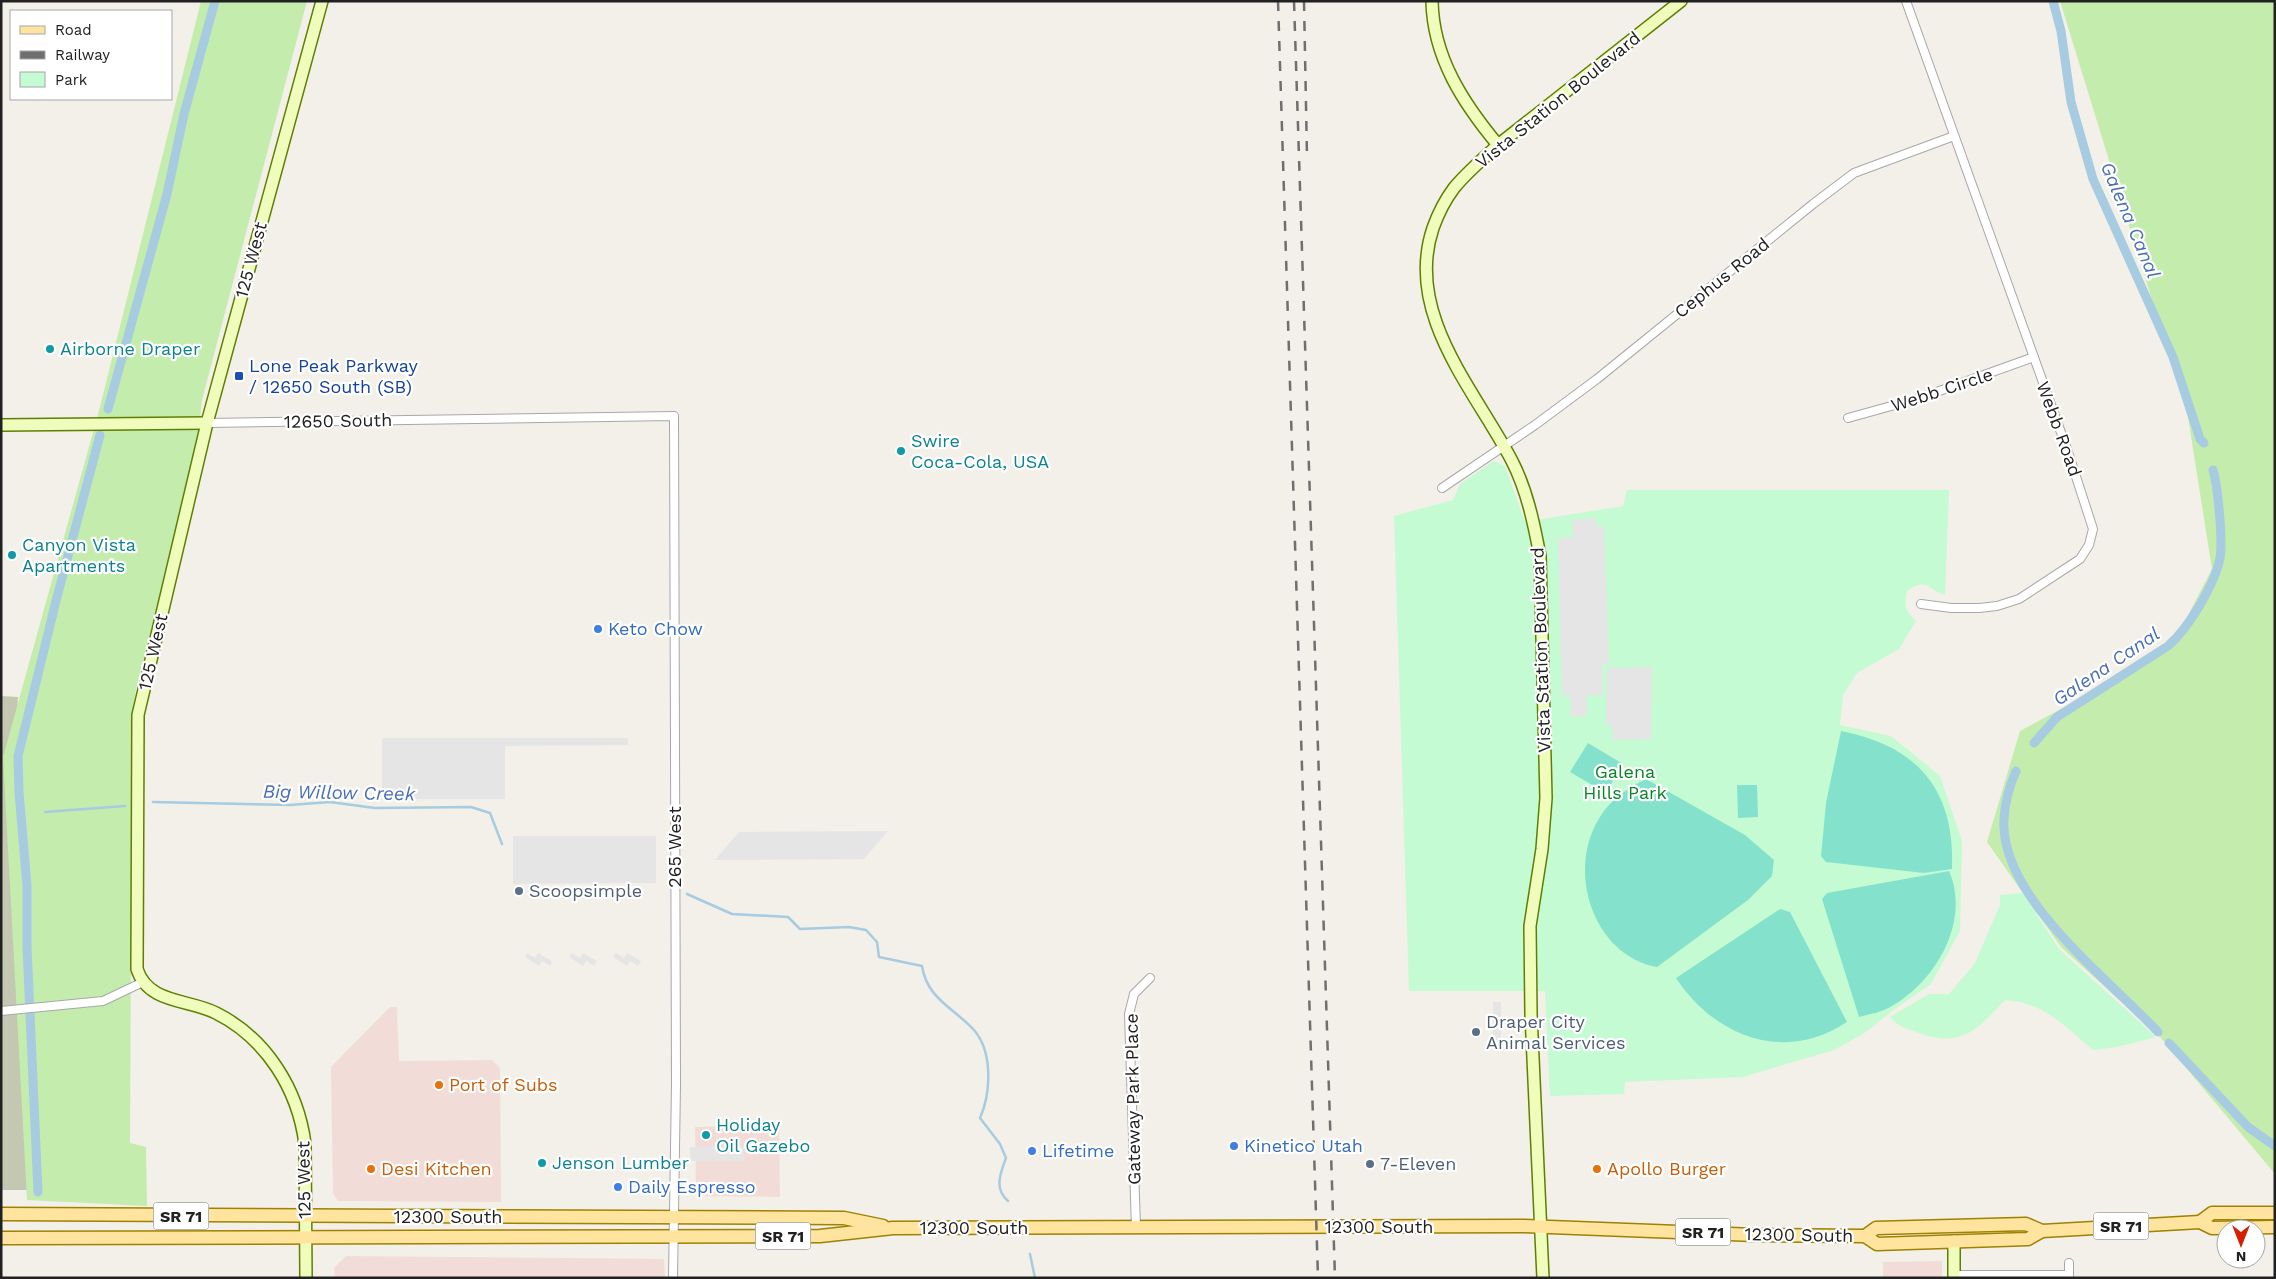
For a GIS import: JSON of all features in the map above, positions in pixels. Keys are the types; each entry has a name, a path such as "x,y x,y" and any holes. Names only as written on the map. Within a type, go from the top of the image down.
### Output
{"main road":[{"name":"SR 71","path":"2275,1212 2212,1213 2200,1222 2212,1228 2275,1227"},
{"name":"12300 South","path":"1,1214 305,1217 844,1218 893,1228"},
{"name":"12300 South","path":"1,1238 820,1236 893,1228 1542,1226 1754,1235 1866,1236 1877,1244 2028,1239 2042,1231 2200,1222"},
{"name":"12300 South","path":"1866,1236 1876,1228 2026,1224 2042,1231"}],"street":[{"name":"125 West","path":"306,1278 305,1150 303,1131 290,1092 272,1060 255,1041 227,1019 198,1005 156,994 143,982 137,963 138,715 207,423 322,1"},
{"path":"1432,1 1435,33 1444,64 1459,92 1498,145"},
{"name":"Vista Station Boulevard","path":"1543,1278 1531,1014 1530,926 1542,849 1546,798 1540,556 1533,520 1513,463 1454,364 1444,342 1433,310 1428,287 1428,244 1439,212 1454,188 1498,145 1681,1"},
{"name":"Webb Road","path":"1906,1 2034,357 2093,528 2089,545 2080,559 2018,599 1997,606 1979,608 1951,608 1921,604"},
{"name":"Cephus Road","path":"1442,488 1535,425 1597,379 1812,204 1854,173 1954,136"},
{"name":"Webb Circle","path":"1848,418 1920,398 2034,357"},
{"name":"12650 South","path":"1,425 674,416"},
{"name":"265 West","path":"673,1278 676,1084 674,416"},
{"name":"Gateway Park Place","path":"1136,1228 1129,1014 1134,994 1150,978"},
{"path":"1,1011 94,1002 112,998 143,982"},
{"path":"1954,1242 1954,1276 2069,1276 2070,1263"}],"shaded area":[{"path":"1596,518 1597,527 1604,526 1609,664 1602,664 1603,695 1587,695 1587,716 1571,716 1570,696 1562,695 1558,539 1573,537 1572,520"},
{"path":"1652,667 1651,739 1613,740 1612,724 1606,725 1607,668"},
{"path":"1,696 18,697 11,791 34,1190 1,1190"},
{"path":"382,738 628,738 628,745 505,746 505,799 382,799"},
{"path":"888,831 864,859 715,860 739,832"},
{"path":"513,836 656,836 656,883 513,884"},
{"path":"527,953 535,958 538,953 552,961 550,966 542,961 539,966 525,957"},
{"path":"572,953 580,958 583,953 597,961 594,966 586,961 583,966 569,957"},
{"path":"616,953 624,958 627,953 641,961 638,966 630,961 627,966 613,957"},
{"path":"1493,1002 1501,1002 1501,1045 1493,1045"},
{"path":"390,1007 397,1007 399,1061 492,1060 500,1068 501,1202 338,1201 333,1193 331,1067"},
{"path":"779,1125 780,1197 699,1196 696,1193 695,1127"},
{"path":"690,1147 744,1147 744,1161 690,1161"},
{"path":"346,1256 664,1259 665,1278 335,1278 334,1268"},
{"path":"1942,1261 1942,1278 1883,1278 1883,1262"}],"green space":[{"path":"201,1 307,1 202,400 197,449 136,689 132,714 130,1143 146,1147 147,1206 27,1200 3,757 99,411"},
{"path":"2060,1 2275,1 2275,1174 2161,1038 2061,947 1987,842 2020,731 2170,650 2212,569 2188,417"},
{"name":"Galena Hills Park","path":"1494,461 1505,466 1525,522 1623,506 1627,490 1949,490 1945,595 1923,585 1907,591 1906,608 1916,621 1899,649 1857,673 1843,695 1840,725 1891,736 1940,776 1962,841 1960,931 1931,984 1863,1034 1834,1050 1743,1077 1625,1082 1624,1094 1550,1096 1545,991 1409,991 1394,516 1453,500 1460,484"},
{"path":"1841,731 1868,738 1891,748 1911,760 1926,776 1938,795 1947,816 1951,841 1952,869 1924,873 1826,862 1821,856 1826,803"},
{"path":"1588,743 1623,764 1606,793 1570,772"},
{"path":"1646,779 1745,835 1774,860 1772,876 1748,900 1657,967 1634,959 1616,946 1601,928 1591,907 1586,884 1585,861 1590,838 1600,817 1620,795"},
{"path":"1737,785 1757,785 1758,817 1738,818"},
{"path":"1949,871 1955,890 1956,910 1945,948 1935,965 1923,981 1892,1006 1859,1017 1822,899 1827,893"},
{"path":"2023,893 2059,949 2156,1037 2118,1047 2093,1050 2063,1024 2043,1011 2019,1002 2005,1000 1976,1028 1956,1038 1945,1039 1916,1032 1898,1025 1890,1017 1929,994 1949,994 1975,963 2000,905 2000,895"},
{"path":"1780,909 1790,912 1847,1022 1823,1035 1799,1041 1775,1042 1752,1038 1730,1028 1710,1015 1692,998 1676,978"}],"waterway":[{"path":"108,409 167,194 184,114 215,1"},
{"name":"Galena Canal","path":"2053,1 2061,31 2071,102 2093,179 2173,357 2200,439 2204,443"},
{"name":"Big Willow Creek","path":"38,1192 27,947 27,886 18,756 56,601 100,435"},
{"name":"Galena Canal","path":"2034,743 2057,717 2168,646 2192,618 2207,593 2220,558 2220,514 2213,470"},
{"name":"Galena Canal","path":"2016,771 2008,794 2004,819 2007,848 2019,878 2038,907 2061,935 2158,1032"},
{"name":"Big Willow Creek","path":"153,802 290,805 330,802 375,808 471,807 490,813 502,844"},
{"name":"Big Willow Creek","path":"45,812 125,806"},
{"name":"Big Willow Creek","path":"687,894 732,914 788,917 800,929 849,927 866,930 877,942 879,957 922,966 929,987 935,995 966,1022 980,1039 987,1061 988,1073 986,1097 980,1118 1000,1144 1006,1158 1000,1175 1000,1186 1008,1201"},
{"name":"Galena Canal","path":"2169,1043 2248,1127 2275,1146"},
{"name":"Big Willow Creek","path":"1030,1254 1035,1278"}],"railway":[{"path":"1278,1 1318,1278"},
{"path":"1294,1 1335,1278"},
{"path":"1304,1 1307,157"}],"place":[{"name":"Airborne Draper","path":"50,349"},
{"name":"Lone Peak Parkway / 12650 South (SB)","path":"239,376"},
{"name":"Swire Coca-Cola, USA","path":"901,451"},
{"name":"Canyon Vista Apartments","path":"12,555"},
{"name":"Keto Chow","path":"598,629"},
{"name":"Scoopsimple","path":"519,891"},
{"name":"Draper City Animal Services","path":"1476,1032"},
{"name":"Port of Subs","path":"439,1085"},
{"name":"Holiday Oil Gazebo","path":"706,1135"},
{"name":"Kinetico Utah","path":"1234,1146"},
{"name":"Lifetime","path":"1032,1151"},
{"name":"Jenson Lumber","path":"542,1163"},
{"name":"7-Eleven","path":"1370,1164"},
{"name":"Desi Kitchen","path":"371,1169"},
{"name":"Apollo Burger","path":"1597,1169"},
{"name":"Daily Espresso","path":"618,1187"}]}
